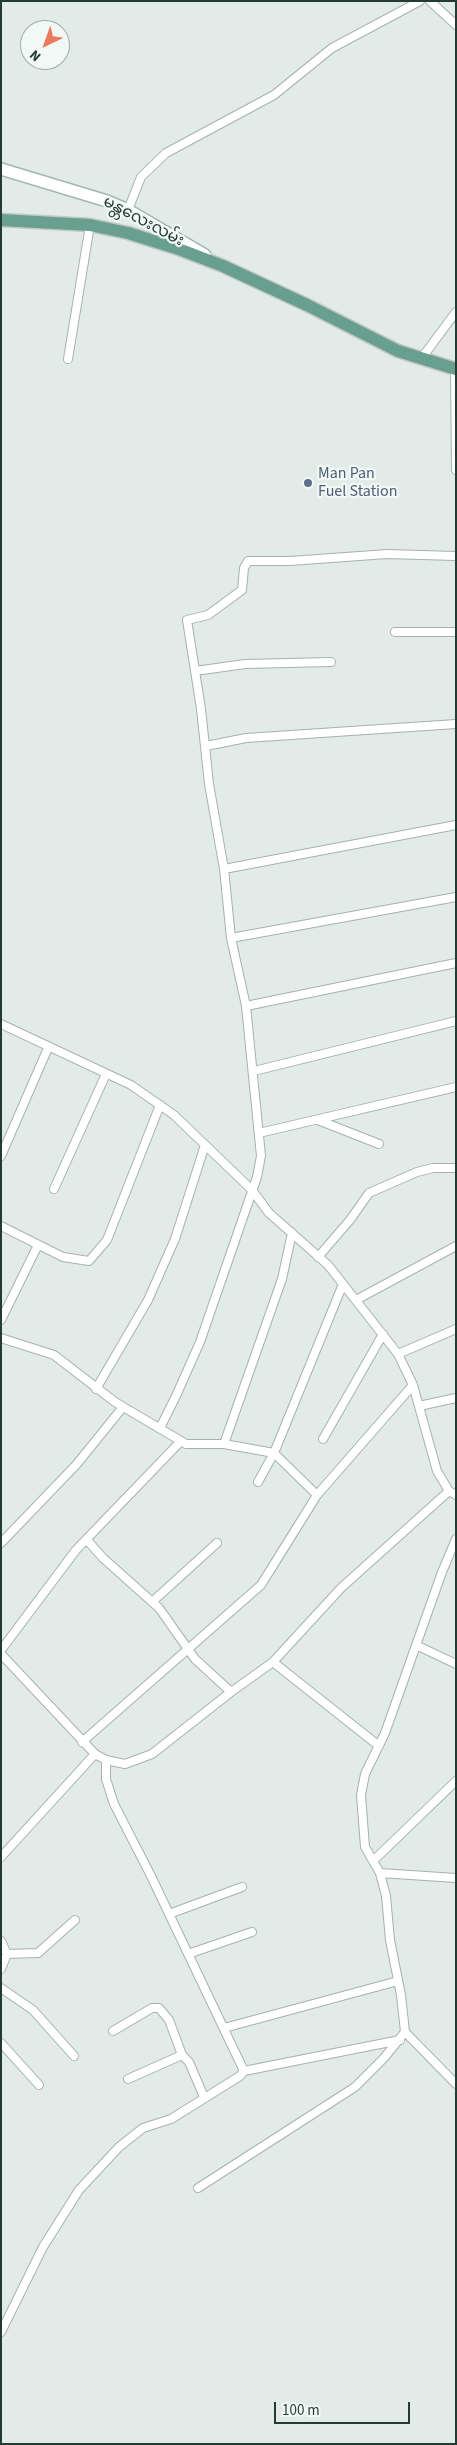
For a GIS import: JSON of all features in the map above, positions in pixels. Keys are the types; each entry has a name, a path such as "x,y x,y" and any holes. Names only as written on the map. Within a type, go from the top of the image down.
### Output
{"main road":[{"name":"မန္တလေးလမ်း","path":"1,169 107,201 128,210 223,266"},
{"path":"1,220 90,225 128,233 223,266 326,314 398,351 456,369"}],"street":[{"path":"128,210 141,177 166,153 274,95 332,48 420,1"},
{"path":"430,1 456,25"},
{"path":"68,359 90,225"},
{"path":"421,359 456,312"},
{"path":"456,369 456,470"},
{"path":"160,1428 200,1342 252,1190 261,1156 254,1071 247,1032 246,1006 231,938 224,869 209,784 206,746 187,620 208,616 242,590 244,568 248,561 290,561 387,554 456,556"},
{"path":"395,632 456,632"},
{"path":"195,671 246,664 331,662"},
{"path":"206,746 246,738 456,724"},
{"path":"224,869 456,825"},
{"path":"231,938 456,897"},
{"path":"246,1006 456,963"},
{"path":"254,1071 456,1021"},
{"path":"1,1654 95,1754 106,1760 125,1764 152,1754 231,1692 273,1662 341,1588 453,1493 437,1471 413,1385 398,1354 328,1265 269,1213 252,1190 174,1115 131,1085 2,1026"},
{"path":"1,1156 48,1048"},
{"path":"54,1189 106,1074"},
{"path":"259,1133 456,1087"},
{"path":"1,1226 63,1257 88,1260 100,1250 107,1240 160,1106"},
{"path":"318,1120 379,1144"},
{"path":"96,1389 156,1283 175,1239 205,1145"},
{"path":"318,1257 350,1220 369,1193 417,1172 433,1168 456,1168"},
{"path":"224,1444 282,1279 292,1233"},
{"path":"1,1320 38,1245"},
{"path":"356,1300 456,1246"},
{"path":"258,1482 274,1453 343,1284"},
{"path":"398,1354 456,1329"},
{"path":"324,1439 383,1334"},
{"path":"1,1338 54,1355 96,1389 186,1444 224,1444 274,1453 317,1496"},
{"path":"82,1742 260,1585 317,1496 413,1385"},
{"path":"419,1406 456,1398"},
{"path":"1,1543 76,1465 123,1407"},
{"path":"1,1650 76,1550 181,1441"},
{"path":"456,1539 379,1746 365,1774 362,1795 365,1847 380,1873 386,1896 390,1940 405,2032 456,2084"},
{"path":"87,1540 103,1558 152,1602 195,1658 231,1692"},
{"path":"152,1602 217,1543"},
{"path":"416,1645 456,1664"},
{"path":"273,1662 379,1746"},
{"path":"1,1857 95,1754"},
{"path":"106,1760 106,1778 114,1804 244,2071"},
{"path":"374,1861 456,1782"},
{"path":"380,1873 456,1878"},
{"path":"169,1914 242,1887"},
{"path":"7,1954 38,1954 75,1920"},
{"path":"188,1954 252,1932"},
{"path":"1,1941 7,1954 1,1969"},
{"path":"224,2028 398,1981"},
{"path":"1,1988 33,2010 74,2056"},
{"path":"113,2031 152,2008 159,2008 169,2020 182,2055 189,2062 204,2097"},
{"path":"198,2188 355,2087 400,2040 405,2032"},
{"path":"2,2329 42,2247 79,2190 119,2146 143,2128 171,2119 240,2076 244,2071 400,2040"},
{"path":"1,2043 39,2084"},
{"path":"128,2079 182,2055"}],"place":[{"name":"Man Pan Fuel Station","path":"308,483"}]}
